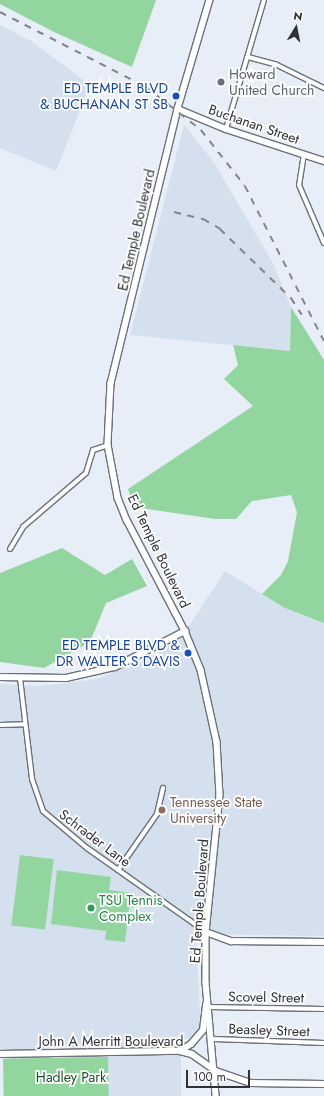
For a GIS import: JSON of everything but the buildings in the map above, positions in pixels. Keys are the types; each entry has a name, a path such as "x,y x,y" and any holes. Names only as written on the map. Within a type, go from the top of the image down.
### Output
{"main road":[{"name":"Ed Temple Boulevard","path":"210,0 178,109 112,383 108,445 118,498 127,520 185,631 210,700 219,761 219,812 206,932 206,983 214,1039 216,1096"},
{"name":"Buchanan Street","path":"178,109 226,129 324,161"},
{"path":"0,677 66,678 114,667 185,631"},
{"path":"206,932 231,941 324,942"},
{"path":"180,1051 192,1044 203,1030 206,983"},
{"name":"John A Merritt Boulevard","path":"0,1054 180,1051 192,1054 216,1071 250,1083 324,1084"}],"street":[{"path":"226,129 264,0"},
{"path":"248,57 284,68 324,88"},
{"path":"304,154 299,185 324,243"},
{"path":"10,549 22,527 86,474 93,450 108,445"},
{"name":"Schrader Lane","path":"20,678 34,787 43,811 118,870 206,932"},
{"path":"0,725 25,724"},
{"path":"118,870 157,814 163,788"},
{"name":"Scovel Street","path":"209,1008 324,1009"},
{"name":"Beasley Street","path":"214,1039 324,1043"}],"shaded area":[{"path":"0,25 31,41 90,85 56,171 0,148"},
{"path":"184,125 213,161 273,263 291,307 290,351 130,335"},
{"name":"Tennessee State University","path":"225,571 285,608 324,623 324,936 196,934 201,1034 181,1041 181,1096 7,1096 6,1058 0,1058 0,684 40,686 97,679 143,661 181,638"}],"green space":[{"path":"0,0 156,0 132,67 54,32 0,4"},
{"path":"291,307 324,360 324,623 285,608 262,594 281,575 288,561 297,512 291,495 252,501 236,519 215,519 134,507 128,489 253,406 224,379 238,365 233,345 290,351"},
{"path":"62,548 105,575 132,559 147,586 106,603 90,642 44,668 0,662 0,573"},
{"path":"20,855 54,859 45,930 11,925"},
{"name":"TSU Tennis Complex","path":"57,870 111,877 109,890 131,893 125,942 105,940 106,931 51,924"},
{"name":"Hadley Park","path":"108,1057 109,1096 4,1096 3,1059"}],"railway":[{"path":"0,12 146,87 201,130 245,186 324,341"},
{"path":"174,212 203,219 220,229 291,298 302,315"}],"place":[{"name":"Howard United Church","path":"221,82"},
{"name":"ED TEMPLE BLVD & BUCHANAN ST SB","path":"176,96"},
{"name":"ED TEMPLE BLVD & DR WALTER S DAVIS","path":"188,653"},
{"name":"Tennessee State University","path":"162,810"},
{"name":"TSU Tennis Complex","path":"91,908"}]}
